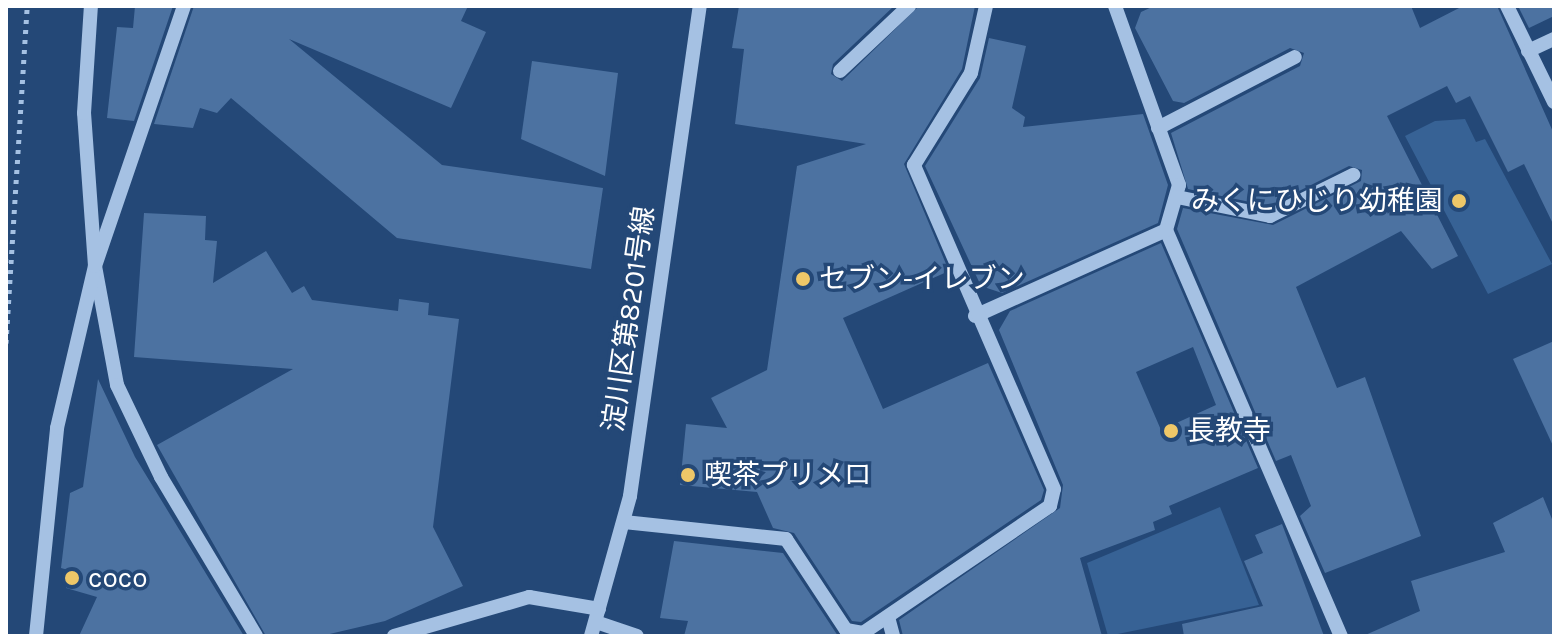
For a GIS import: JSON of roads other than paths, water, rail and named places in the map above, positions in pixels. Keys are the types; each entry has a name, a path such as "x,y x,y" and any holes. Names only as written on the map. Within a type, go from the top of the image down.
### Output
{"street":[{"path":"91,6 84,113 95,266 117,385 161,477 256,636"},
{"path":"36,636 57,428 95,266 184,6"},
{"name":"淀川区第8201号線","path":"595,622 624,522 700,6"},
{"path":"840,71 909,6"},
{"path":"624,522 786,539 846,630 863,633 1050,506 1054,489 975,316 914,165 971,73 986,6"},
{"path":"1507,6 1554,102"},
{"path":"1120,7 1177,197 1166,230 1341,636"},
{"path":"1528,51 1554,39"},
{"path":"1158,128 1295,57"},
{"path":"1177,197 1270,216 1353,175"},
{"path":"975,316 1166,230"},
{"path":"394,636 529,597 637,636"},
{"path":"888,617 893,636"}],"place":[{"name":"みくにひじり幼稚園","path":"1459,201"},
{"name":"セブン-イレブン","path":"803,279"},
{"name":"長教寺","path":"1171,431"},
{"name":"喫茶プリメロ","path":"688,475"},
{"name":"coco","path":"72,578"}]}
